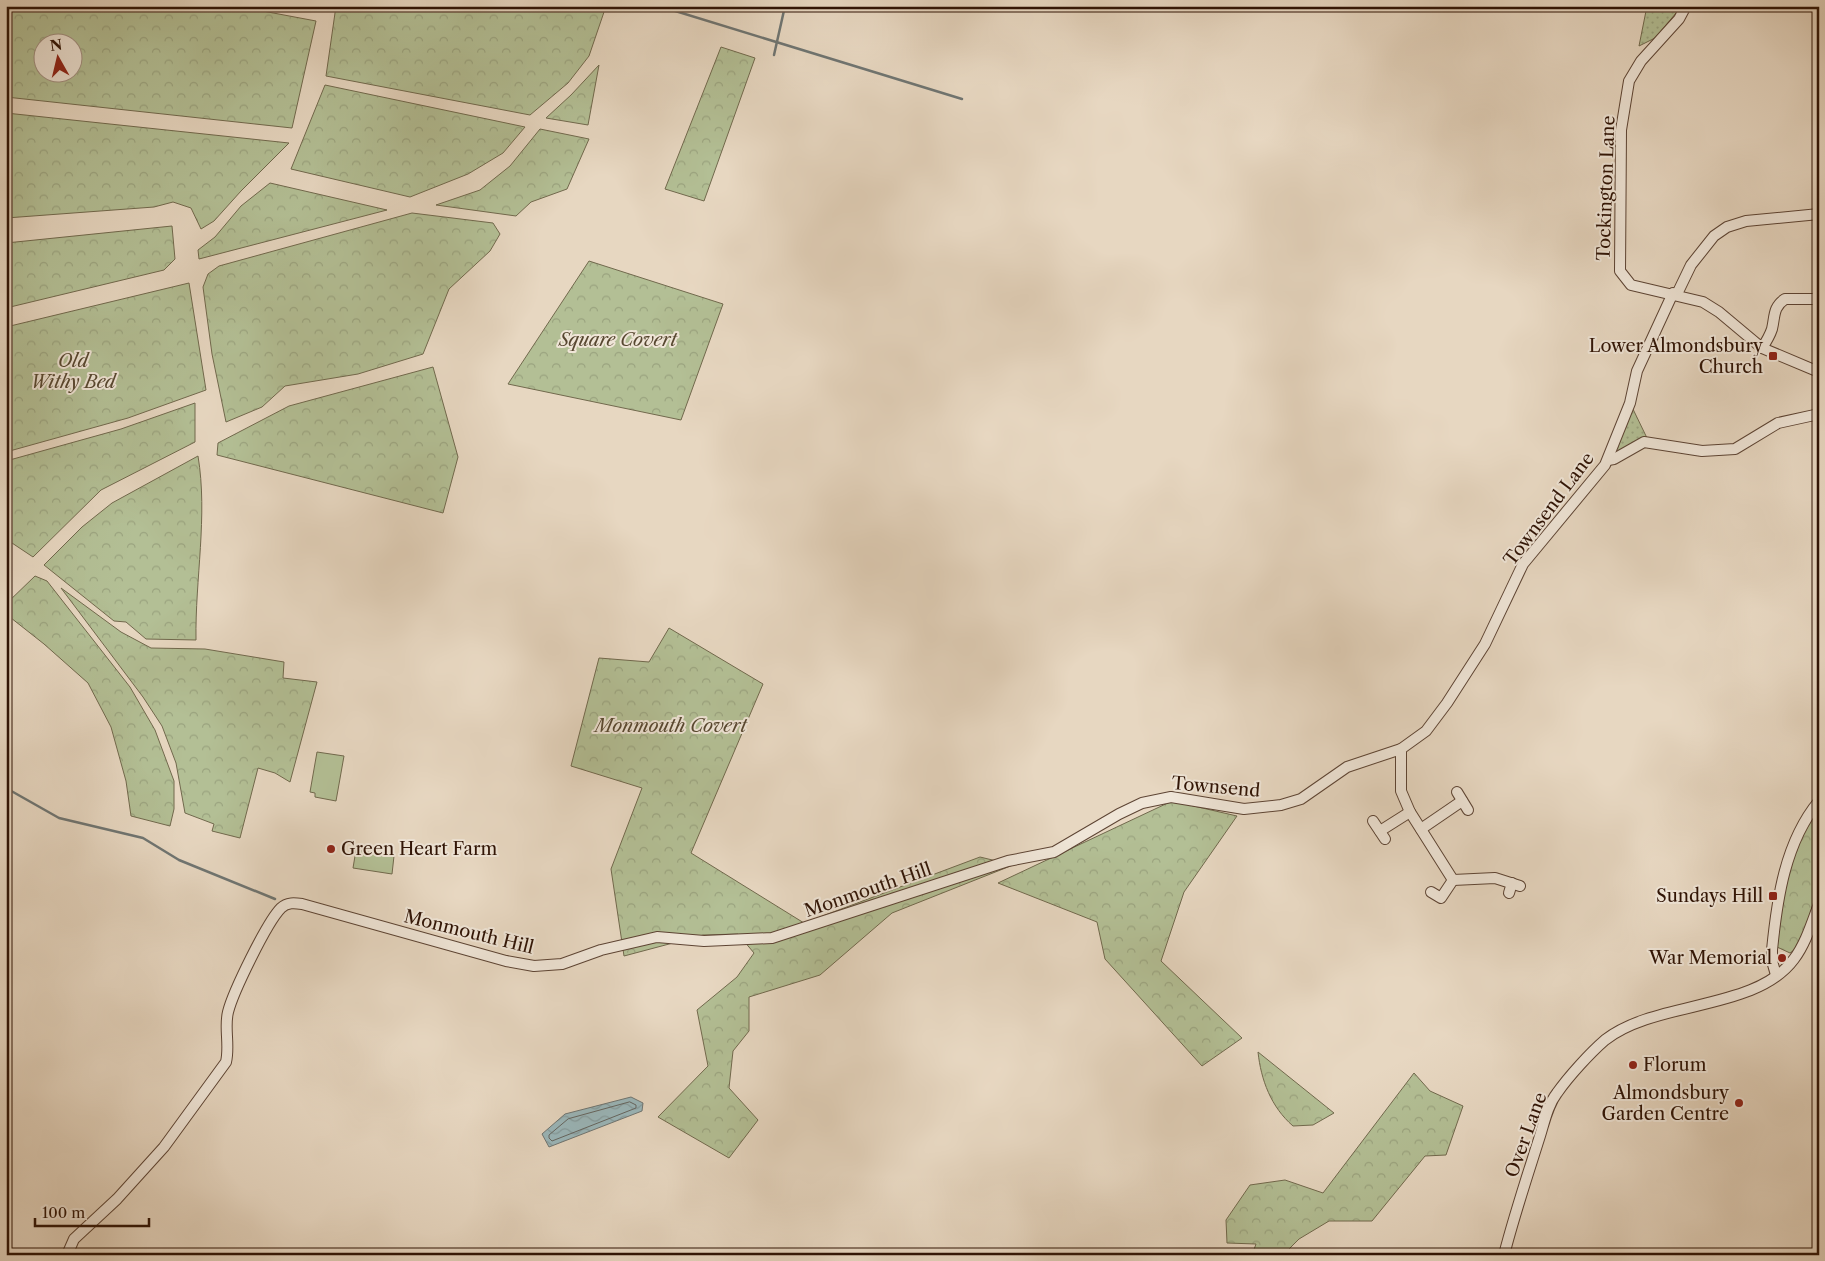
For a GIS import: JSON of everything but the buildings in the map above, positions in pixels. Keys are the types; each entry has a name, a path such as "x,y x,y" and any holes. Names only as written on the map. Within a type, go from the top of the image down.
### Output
{"street":[{"name":"Tockington Lane","path":"1686,6 1679,19 1648,52 1629,81 1620,130 1620,271 1631,284 1703,302 1719,312 1762,348 1819,372"},
{"name":"Townsend Lane","path":"1401,749 1426,731 1447,703 1485,644 1523,564 1600,473 1608,460 1630,403 1637,371 1691,265 1714,236 1728,227 1746,221 1819,214"},
{"path":"1762,348 1771,331 1774,310 1781,302 1785,299 1819,299"},
{"path":"1608,460 1614,459 1644,442 1702,451 1735,449 1778,424 1819,414"},
{"path":"1401,749 1401,791 1410,812 1453,880"},
{"name":"Townsend","path":"1107,820 1142,803 1171,797 1244,809 1281,805 1301,799 1347,766 1401,749"},
{"path":"1421,829 1462,801"},
{"path":"1776,975 1772,961 1772,950 1784,875 1800,831 1819,801"},
{"path":"1373,821 1383,835 1410,812"},
{"name":"Monmouth Hill","path":"67,1255 74,1239 117,1200 164,1147 226,1062 229,1045 227,1020 230,1006 256,950 279,910 288,904 302,904 506,961 534,966 552,966 601,950 656,937 714,940 772,938 796,932 1008,861 1054,852 1107,820"},
{"path":"1453,880 1495,878 1514,887"},
{"path":"1431,892 1441,898 1453,880"},
{"name":"Over Lane","path":"1504,1255 1556,1093 1598,1048 1615,1034 1658,1014 1728,998 1776,975 1794,960 1805,940 1819,904"}],"green space":[{"path":"8,6 236,6 316,21 292,128 6,97 6,11"},
{"path":"336,6 582,6 604,12 589,56 568,83 530,115 326,76"},
{"path":"1647,6 1682,6 1655,38 1639,46"},
{"path":"721,47 755,58 704,201 665,189"},
{"path":"599,65 588,125 546,118 571,95"},
{"path":"325,85 525,127 503,153 468,174 410,197 291,169"},
{"path":"6,113 289,143 214,221 201,229 191,208 173,202 154,207 6,218"},
{"path":"540,129 589,139 567,189 531,202 516,216 436,205 480,190 510,166"},
{"path":"270,183 387,210 199,259 198,250 215,237 241,206"},
{"path":"412,213 493,223 500,234 490,251 449,289 423,354 358,374 285,386 262,407 226,422 212,354 203,287 208,274 219,266"},
{"path":"172,226 175,259 164,270 6,308 6,243"},
{"name":"Square Covert","path":"589,261 723,304 681,420 508,384"},
{"name":"Old Withy Bed","path":"189,283 206,390 128,418 6,452 6,327"},
{"path":"433,367 458,457 443,513 217,455 218,443 289,406"},
{"path":"195,403 195,442 101,490 33,557 6,539 6,461 121,429"},
{"path":"1631,405 1647,438 1630,444 1616,455 1613,451"},
{"path":"198,456 202,501 196,640 146,639 126,622 114,621 44,565 82,527 112,503"},
{"path":"35,576 47,581 130,687 155,730 174,781 174,809 170,826 131,816 126,781 111,727 88,683 44,644 6,614 6,604"},
{"path":"61,588 121,632 151,648 205,649 284,662 283,678 317,682 290,782 275,773 258,768 240,838 212,831 214,824 185,813 176,763 162,726 143,697"},
{"name":"Monmouth Covert","path":"669,628 763,684 691,853 804,923 980,857 1013,865 892,913 820,975 749,997 749,1031 733,1051 729,1088 758,1120 729,1158 658,1117 708,1066 697,1010 737,977 754,953 738,934 703,935 624,956 611,869 642,788 571,766 599,658 649,662"},
{"path":"317,752 344,756 336,801 315,797 315,793 310,792"},
{"path":"1172,801 1237,816 1184,892 1161,961 1242,1038 1202,1066 1105,959 1097,922 998,883"},
{"path":"1819,803 1819,892 1797,948 1790,953 1777,947 1785,875 1791,854"},
{"path":"356,850 394,856 392,874 353,868"},
{"path":"1258,1052 1334,1113 1313,1125 1293,1126 1285,1119 1268,1092"},
{"path":"1414,1073 1430,1091 1463,1106 1446,1155 1425,1156 1372,1221 1329,1221 1299,1239 1283,1255 1252,1255 1256,1244 1227,1243 1226,1220 1250,1185 1285,1180 1323,1193"}],"water":[{"path":"631,1097 643,1103 642,1111 549,1147 542,1134 565,1114"}],"waterway":[{"path":"659,6 962,99"},
{"path":"774,55 785,6"},
{"path":"6,788 59,818 143,838 179,860 275,899"}],"place":[{"name":"Lower Almondsbury Church","path":"1773,356"},
{"name":"Green Heart Farm","path":"331,849"},
{"name":"Sundays Hill","path":"1773,896"},
{"name":"War Memorial","path":"1782,958"},
{"name":"Florum","path":"1633,1065"},
{"name":"Almondsbury Garden Centre","path":"1739,1103"}]}
